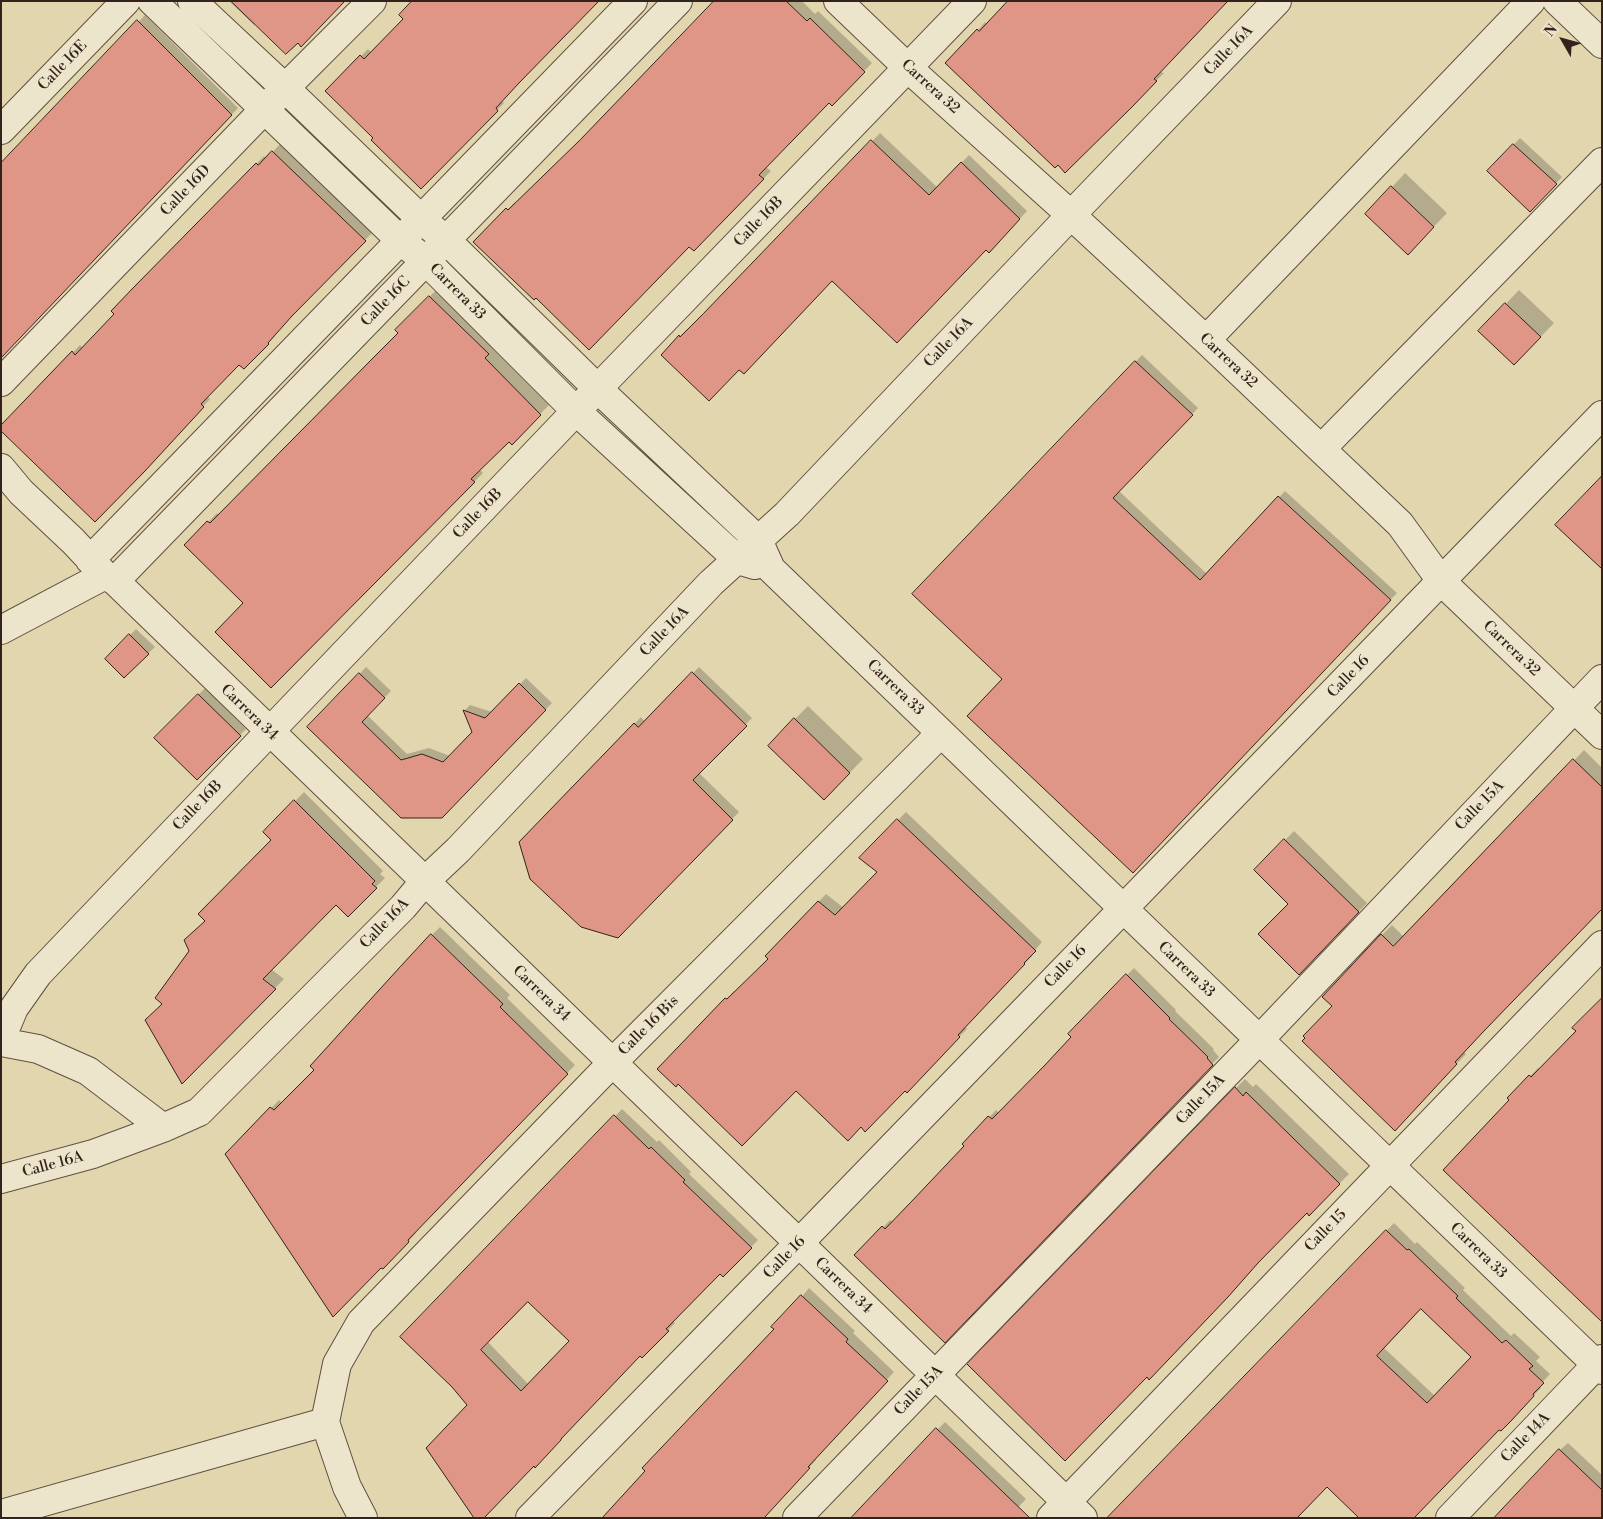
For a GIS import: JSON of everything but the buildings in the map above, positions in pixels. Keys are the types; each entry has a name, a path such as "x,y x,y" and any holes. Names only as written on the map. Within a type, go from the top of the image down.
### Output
{"street":[{"name":"Calle 16E","path":"1,130 126,1"},
{"name":"Carrera 33","path":"152,1 400,240 426,261 576,411 738,560 771,569"},
{"name":"Carrera 33","path":"192,1 421,219 446,240 598,389 758,540 771,569 1390,1166 1600,1365"},
{"name":"Calle 16D","path":"1,382 285,88 372,1"},
{"path":"1,630 103,572 400,240 633,1"},
{"name":"Calle 16C","path":"103,572 426,261 678,1"},
{"name":"Carrera 32","path":"838,1 908,68 1071,215 1322,448 1400,524 1442,582 1602,736"},
{"name":"Calle 16B","path":"1,1040 14,1008 38,974 576,411 972,1"},
{"name":"Calle 16A","path":"1,1179 93,1154 199,1112 403,906 424,882 458,850 711,583 787,514 1277,1"},
{"path":"1206,340 1531,1"},
{"path":"1557,1 1601,41"},
{"path":"1322,448 1602,162"},
{"name":"Calle 16","path":"530,1518 799,1244 1602,415"},
{"name":"Carrera 34","path":"1,468 11,495 73,541 935,1375 1067,1512"},
{"name":"Calle 15A","path":"797,1518 1259,1040 1602,679"},
{"name":"Calle 16 Bis","path":"324,1422 337,1364 361,1322 612,1063 941,733"},
{"name":"Calle 15","path":"1067,1512 1390,1166 1602,945"},
{"path":"1,1040 38,1049 88,1071 162,1128"},
{"name":"Calle 14A","path":"1450,1518 1600,1365"},
{"path":"1,1514 324,1422 347,1487 363,1518"}]}
